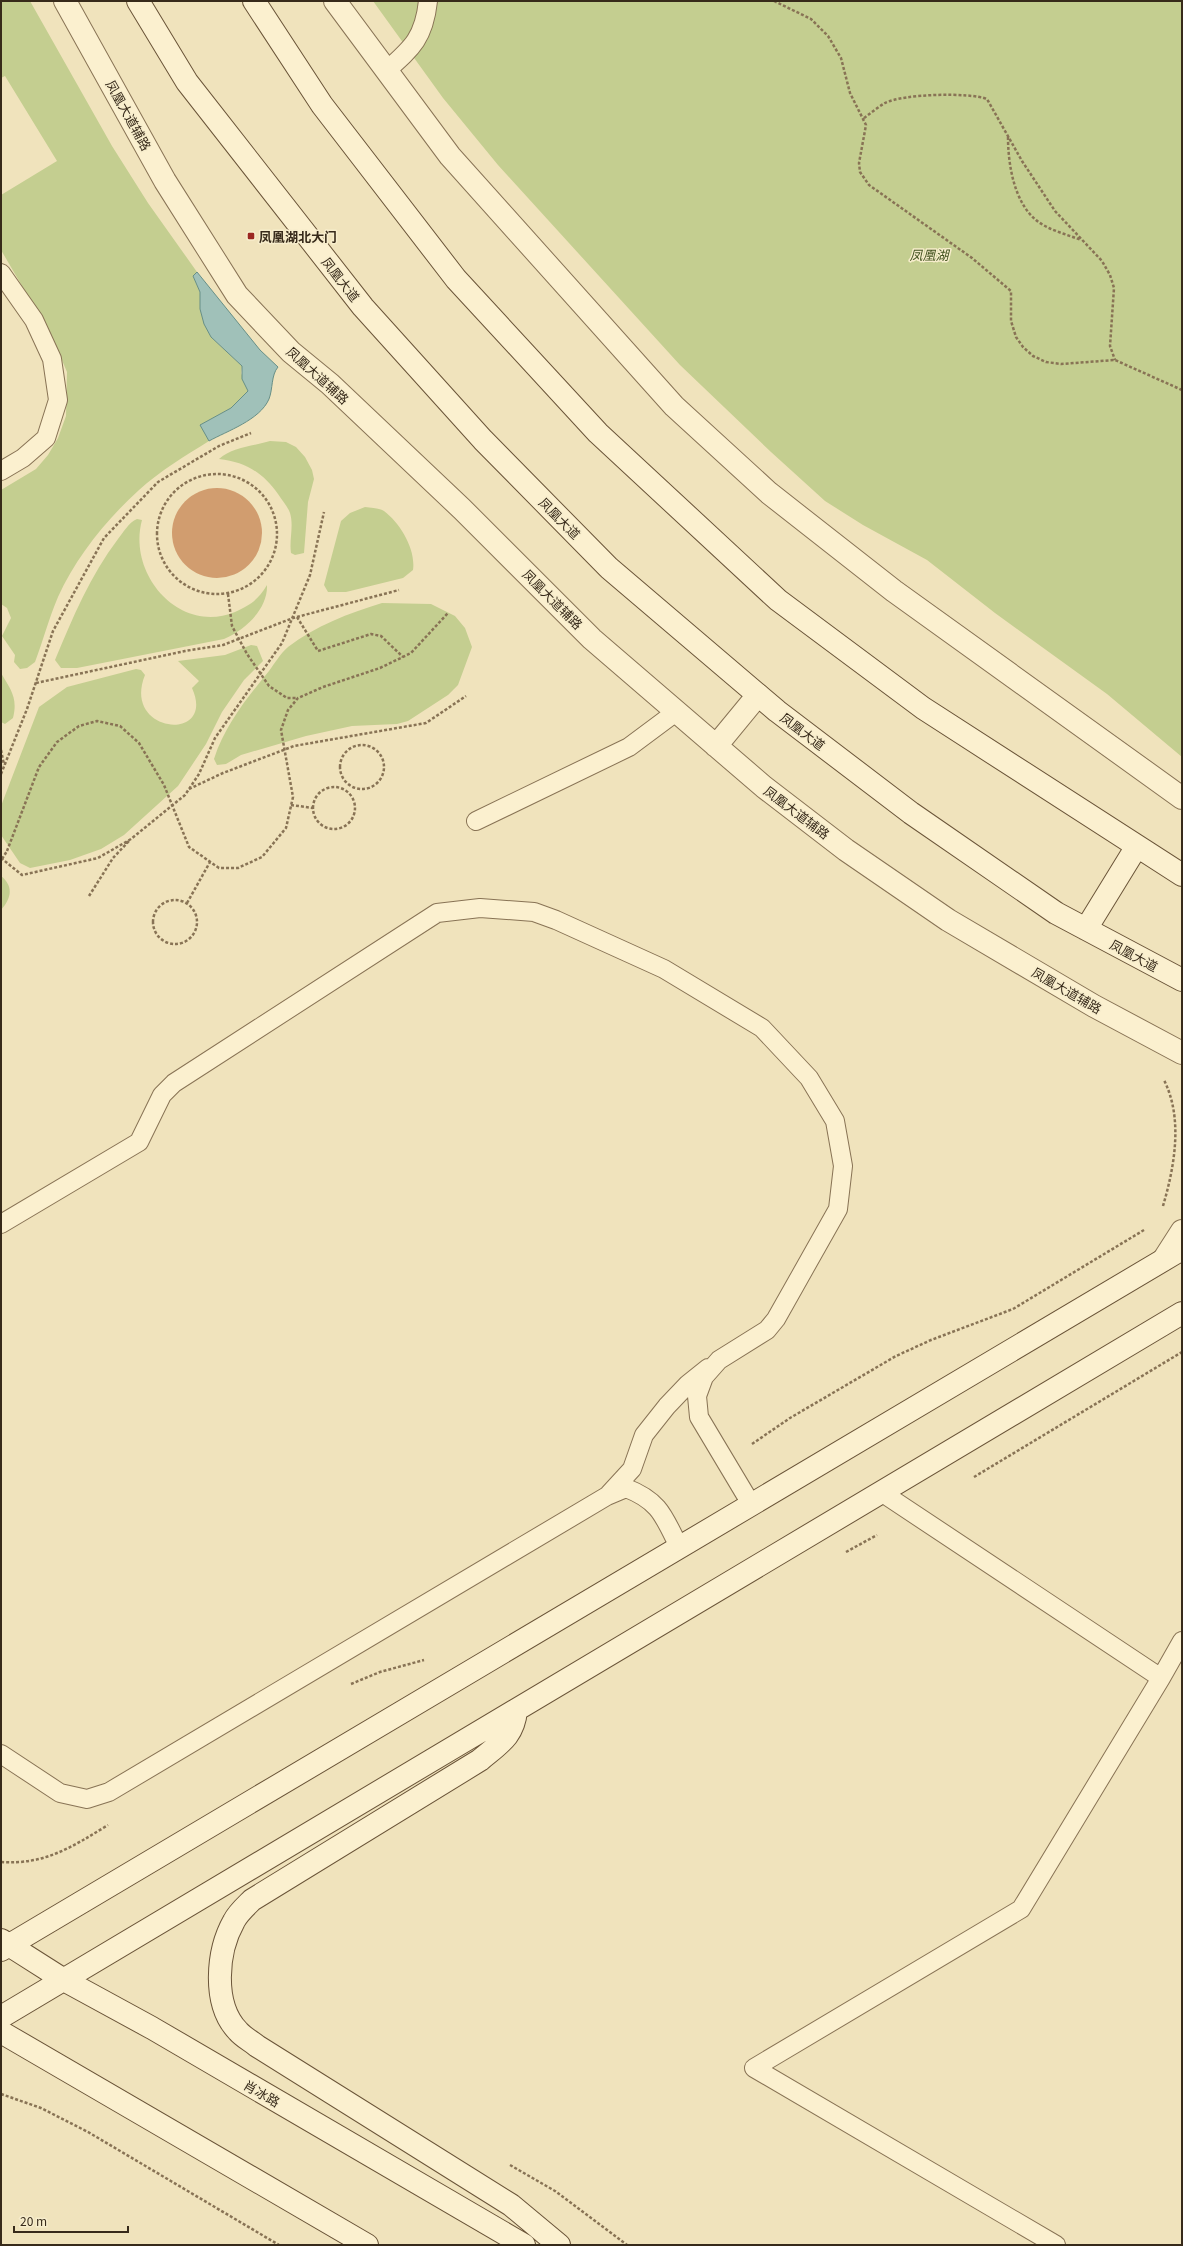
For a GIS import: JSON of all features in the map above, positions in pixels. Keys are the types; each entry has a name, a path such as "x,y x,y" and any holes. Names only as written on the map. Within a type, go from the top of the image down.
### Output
{"street":[{"name":"凤凰大道辅路","path":"65,1 165,180 237,295 291,352 330,384 462,508 592,639 764,787 846,850 948,920 1177,1053"},
{"name":"凤凰大道","path":"138,1 187,82 363,307 483,440 609,568 758,695 911,813 1056,913 1182,980"},
{"path":"254,1 322,105 456,279 598,433 778,600 923,708 1182,875"},
{"path":"335,1 450,156 674,406 769,493 894,591 1182,798"},
{"path":"716,746 758,695"},
{"path":"1086,929 1137,846"},
{"path":"4,1945 1173,1254 1182,1232"},
{"path":"1,2017 1182,1313"},
{"path":"516,1710 515,1725 504,1740 480,1760 252,1900 234,1920 223,1948 220,1984 224,2008 237,2030 257,2046 511,2205 559,2245"},
{"name":"肖冰路","path":"4,1945 127,2014 524,2245"},
{"path":"1,2032 367,2245"}],"lane":[{"path":"386,71 411,50 426,20 428,1"},
{"path":"1,273 34,320 52,359 58,400 46,438 23,458 1,471"},
{"path":"476,821 629,747 676,712"},
{"path":"1,1224 139,1142 162,1096 174,1083 437,913 480,908 534,912 556,920 664,969 762,1028 809,1078 835,1121 843,1166 838,1209 776,1319 767,1330 719,1360 688,1384 667,1406 644,1435 632,1469 607,1496"},
{"path":"719,1360 704,1377 697,1396 699,1417 751,1504"},
{"path":"1,1754 60,1793 87,1799 109,1792 607,1496 626,1488 642,1494 659,1508 679,1547"},
{"path":"881,1492 1161,1678"},
{"path":"1056,2245 754,2068 1021,1909 1182,1641"}],"path":[{"path":"774,1 811,20 828,36 841,58 854,104 864,118 866,125 859,163 860,172 869,185 972,258 1011,291 1011,321 1016,337 1023,347 1046,362 1061,364 1115,360 1182,390"},
{"path":"864,118 886,103 903,98 972,95 987,99 1008,137 1055,210 1081,240 1102,261 1114,288 1110,346 1115,360"},
{"path":"1008,137 1013,182 1025,208 1036,220 1081,240"},
{"path":"1,774 36,683 53,631 104,538 158,482 219,446 251,433"},
{"path":"220,474 233,477 256,488 269,503 276,521 277,541 272,560 261,576 246,588 228,594 207,594 188,588 171,575 161,557 156,536 162,510 168,498 183,484 201,476 220,474"},
{"path":"89,896 113,858 131,839 185,795 199,774 215,738 282,643 310,575 324,512"},
{"path":"36,683 185,651 223,646 293,618 399,590"},
{"path":"228,594 232,626 247,654 269,686 287,698 297,698 323,686 380,668 402,656 411,653 448,613"},
{"path":"297,617 318,651 371,634 385,638 402,656"},
{"path":"189,789 223,773 294,746 426,723 466,696"},
{"path":"131,839 98,858 22,875 2,858 7,850 39,767 57,742 79,726 98,720 120,726 139,743 164,785 190,847 219,868 238,868 262,857 286,828 293,797 282,730 288,710 297,698"},
{"path":"359,745 374,749 379,753 384,766 380,779 370,788 362,789 349,786 341,774 342,758 346,752 359,745"},
{"path":"1,750 4,766"},
{"path":"346,790 349,786"},
{"path":"337,787 346,790 354,799 355,812 349,825 343,828 329,829 322,826 317,821 313,808 317,795 323,789 337,787"},
{"path":"291,805 313,808"},
{"path":"187,903 210,862"},
{"path":"176,899 187,903 195,912 197,919 193,934 182,944 167,943 156,934 152,920 154,914 157,908 169,900 176,899"},
{"path":"1162,1207 1174,1170 1180,1124 1172,1092 1163,1080"},
{"path":"752,1444 790,1418 896,1356 931,1340 1013,1309 1143,1231 1148,1225"},
{"path":"974,1476 1182,1352"},
{"path":"843,1554 877,1534"},
{"path":"346,1686 380,1672 424,1660 431,1656"},
{"path":"1,1862 18,1863 61,1853 109,1824"},
{"path":"1,2094 41,2108 88,2132 279,2245"},
{"path":"507,2163 555,2191 627,2245"}],"green space":[{"path":"1,1 30,1 112,146 148,203 197,272 193,276 200,292 200,309 211,337 242,366 241,373 248,391 231,408 201,425 209,441 155,476 115,513 93,539 65,582 55,605 35,662 27,668 20,669 14,662 15,655 2,636 11,618 7,608 1,604 1,490 36,469 48,455 58,438 66,416 67,372 53,339 1,250 1,195 57,161 5,76 1,78"},
{"name":"凤凰湖","path":"373,1 1182,1 1182,757 1107,694 995,613 927,560 863,525 825,501 771,452 680,365 498,165 443,98"},
{"path":"270,441 286,442 296,447 305,457 312,470 314,479 308,502 304,553 295,555 291,553 292,523 290,513 288,508 266,480 260,474 246,466 219,459 237,449"},
{"path":"365,507 384,511 396,522 406,537 409,545 412,554 413,570 403,578 346,592 328,592 324,585 341,521 350,513"},
{"path":"137,519 142,520 139,541 142,561 150,579 162,595 177,608 195,615 215,617 235,612 253,602 267,585 264,602 254,618 240,630 224,639 77,668 61,668 55,660 83,597 108,553 126,528"},
{"path":"382,603 431,604 455,616 465,628 472,647 458,685 448,695 408,721 397,724 352,726 306,736 241,755 226,764 217,765 214,759 230,723 288,647 298,639 321,626 357,611"},
{"path":"251,645 257,646 263,661 244,680 222,712 206,744 178,786 124,835 101,849 70,860 30,868 20,863 1,835 1,806 39,707 67,687 136,669 141,670 145,675 141,695 146,710 156,720 169,724 182,724 192,717 196,706 192,688 199,681 178,661 225,655"},
{"path":"1,673 13,694 15,705 13,718 5,724 1,722"},
{"path":"1,876 8,885 10,893 7,902 1,910"}],"water":[{"path":"197,272 260,350 278,367 274,374 269,399 265,406 251,419 209,441 200,425 231,408 248,391 242,379 242,366 211,337 204,324 200,309 200,292 193,276"}],"building":[{"path":"217,488 234,492 249,501 258,516 262,533 258,550 249,565 234,574 217,578 200,574 185,565 176,550 172,533 176,516 185,501 200,492"}],"place":[{"name":"凤凰湖北大门","path":"251,236"}]}
